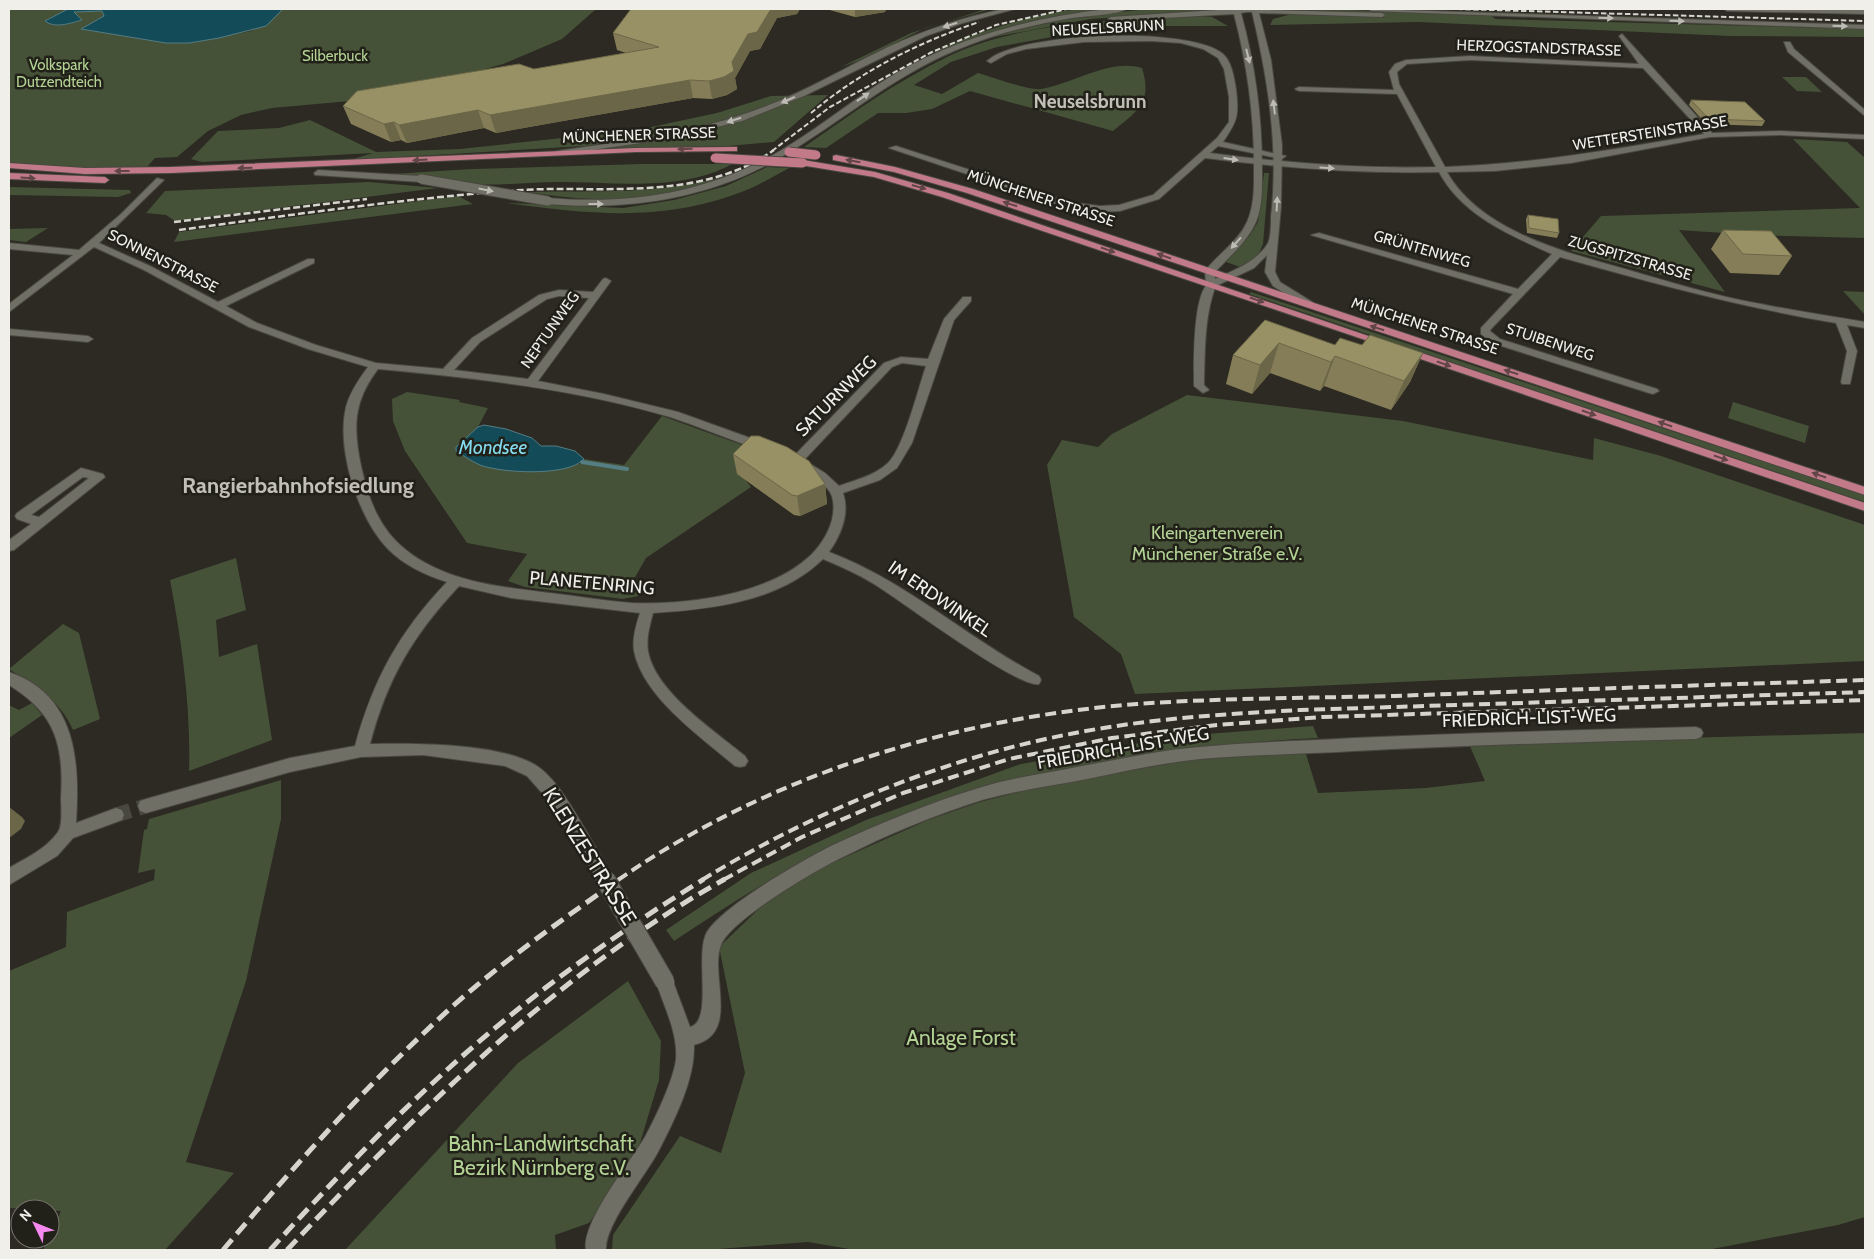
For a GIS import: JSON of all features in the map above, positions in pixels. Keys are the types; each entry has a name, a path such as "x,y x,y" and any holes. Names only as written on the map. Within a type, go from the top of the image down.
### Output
{"main road":[{"path":"1548,16 1865,26"},
{"name":"MÜNCHENER STRASSE","path":"9,166 84,171 171,170 548,154 738,149"},
{"name":"MÜNCHENER STRASSE","path":"763,150 816,155 876,165 936,181 1865,491"},
{"name":"MÜNCHENER STRASSE","path":"9,176 65,180 160,180 643,159 715,158 802,163 856,171 924,188 1865,507"},
{"path":"160,180 171,170"},
{"path":"65,180 80,175 84,171"},
{"path":"1203,390 1199,386 1202,331 1206,298 1211,285"}],"street":[{"path":"548,154 663,138 734,121 793,98 916,37 957,22 1008,9"},
{"path":"318,173 421,179 548,201 590,204 644,201 689,193 726,182 781,154 895,77 948,50 1024,26 1124,9"},
{"path":"1371,9 1548,16"},
{"path":"1727,9 1865,12"},
{"path":"948,50 1068,24 1236,10 1283,13 1530,18 1548,16"},
{"path":"1236,10 1256,100 1257,200 1252,221 1244,233 1210,271 1211,285 1256,263 1273,243"},
{"path":"1252,10 1262,32 1274,99 1278,160 1270,272 1274,281 1310,306"},
{"path":"1262,32 1268,18 1283,13"},
{"path":"1195,14 1229,21 1241,28"},
{"path":"1622,36 1645,66 1710,135"},
{"name":"NEUSELSBRUNN","path":"893,148 1068,205 1100,209 1136,204 1156,196 1228,133 1234,122 1226,61 1220,54 1202,46 1172,39 1108,40 1018,49 1008,51 990,61"},
{"path":"1787,44 1791,50 1865,114"},
{"name":"HERZOGSTANDSTRASSE","path":"1440,168 1395,84 1395,68 1406,62 1470,58 1645,66"},
{"path":"1298,89 1399,92"},
{"name":"WETTERSTEINSTRASSE","path":"1258,157 1382,170 1495,168 1540,164 1710,135 1780,133 1865,137"},
{"path":"1217,143 1258,157"},
{"path":"1204,155 1258,157"},
{"name":"ZUGSPITZSTRASSE","path":"1440,168 1452,188 1486,218 1519,236 1558,253 1675,288 1760,307 1865,325"},
{"path":"9,309 95,244 127,215 160,180"},
{"name":"GRÜNTENWEG","path":"1316,235 1520,293"},
{"name":"SONNENSTRASSE","path":"95,244 147,268 253,325 285,339 375,366"},
{"path":"9,246 82,253"},
{"name":"STUIBENWEG","path":"1558,253 1486,328 1485,332 1496,340 1653,391"},
{"name":"SONNENSTRASSE","path":"218,306 312,261"},
{"name":"NEPTUNWEG","path":"531,383 606,280"},
{"name":"NEPTUNWEG","path":"446,372 476,340 543,298 559,293 594,295"},
{"path":"375,366 446,372 531,383 648,408 778,452 816,472 837,491 876,477 892,465 906,443 932,363 949,319 967,300"},
{"path":"1840,321 1852,351 1846,382"},
{"path":"9,332 88,339"},
{"name":"SATURNWEG","path":"796,460 888,365 901,360 932,363"},
{"name":"PLANETENRING","path":"375,366 359,386 349,412 353,451 361,494 371,517 387,539 411,560 456,581 511,593 648,608 705,603 758,592 801,571 822,554 839,524 840,502 837,491"},
{"path":"9,547 99,477 81,472 15,514"},
{"path":"15,514 40,522"},
{"name":"IM ERDWINKEL","path":"822,554 860,569 1006,666 1034,680"},
{"path":"361,751 375,699 388,669 428,610 456,581"},
{"path":"648,608 641,650 647,670 665,695 740,761"},
{"path":"9,678 23,685 54,713 66,737 71,777 67,833"},
{"name":"FRIEDRICH-LIST-WEG","path":"684,1038 700,1034 708,1026 712,1001 710,952 714,938 729,921 782,882 832,854 902,823 984,793 1117,766 1199,753 1472,739 1696,733"},
{"name":"KLENZESTRASSE","path":"146,806 290,766 361,751 423,749 506,760 532,771 544,781 557,798 582,839 665,982 684,1038 685,1060 672,1099 652,1144 604,1220 595,1243 596,1250"},
{"path":"9,877 52,851 67,833 116,815"}],"green space":[{"path":"9,9 68,9 45,21 53,25 68,24 82,20 73,12 102,11 104,16 81,29 166,43 189,43 251,31 283,9 596,9 562,39 503,64 401,93 361,100 272,108 241,115 208,131 177,157 155,158 146,168 79,168 9,164"},
{"path":"986,9 991,9 941,23"},
{"path":"1078,9 1109,9 1008,27 925,56 1000,26 1038,16"},
{"path":"1151,9 1227,10 1090,19 984,39 1025,28 1067,20"},
{"path":"1264,9 1330,9 1492,16 1495,19 1865,29 1865,37 1730,36 1418,22 1270,25 1273,19 1288,15 1288,13 1266,12"},
{"path":"1199,16 1212,17 1228,26 1147,26 1052,37 997,47 951,62 914,85 942,94 978,73 1020,86 1041,89 1117,66 1142,68 1145,90 1141,105 1136,112 1113,131 970,91 932,109 906,113 878,113 826,148 804,147 875,98 911,76 949,56 976,45 1006,36 1071,24"},
{"path":"922,29 866,58 841,67 911,33"},
{"path":"1782,77 1806,77 1822,92 1797,91"},
{"path":"828,95 774,142 728,146 617,148 601,145 350,160 373,153 202,162 191,159 218,131 279,128 310,120 376,152 460,149 637,130 717,113 771,96"},
{"path":"1793,139 1847,142 1865,158 1865,238 1753,235 1679,230 1725,292 1571,251 1601,216 1860,208"},
{"path":"641,164 732,164 692,179 625,184 559,182 482,184 392,174 472,169"},
{"path":"767,167 789,168 744,191 684,208 655,212 597,212 506,203 623,208 674,200 726,186"},
{"path":"1264,173 1269,173 1263,244 1258,256 1243,268 1226,262 1250,235 1258,222"},
{"path":"732,174 684,192 639,198 564,197 527,192 656,189 707,181"},
{"path":"369,182 438,188 175,221 166,215 146,213 165,191"},
{"path":"9,187 130,190 131,193 118,197 9,195"},
{"path":"458,196 473,204 174,242 179,232"},
{"path":"48,228 26,242 9,240 9,229"},
{"path":"1843,291 1865,292 1865,315"},
{"path":"1251,292 1865,495 1865,502 1249,294"},
{"path":"407,392 460,400 459,402 488,408 478,427 456,447 580,464 584,459 624,465 662,416 759,451 739,472 751,487 646,558 634,579 648,582 638,596 623,599 525,587 508,581 527,554 467,543 405,451 393,421 392,399"},
{"name":"Kleingartenverein Münchener Straße e.V.","path":"1187,395 1403,421 1593,460 1594,438 1661,456 1865,525 1865,661 1135,694 1121,654 1074,617 1047,465 1062,440 1098,447 1112,434"},
{"path":"1733,402 1809,426 1805,443 1728,418"},
{"path":"236,558 246,610 216,620 219,657 257,644 272,740 189,771 189,723 185,676 170,580"},
{"path":"63,624 79,633 100,719 73,730 62,711 54,702 38,688 9,669"},
{"path":"32,703 42,715 9,738 9,705 19,710"},
{"path":"1313,726 1318,738 1209,746 1100,762 993,787 941,803 826,848 749,893 674,941 666,930 751,873 866,820 1021,764 1180,736"},
{"name":"Anlage Forst","path":"1865,733 1865,1217 1838,1225 1707,1250 855,1250 808,1242 705,1250 612,1250 613,1235 680,1136 721,1153 745,1073 719,947 766,902 823,867 928,820 980,802 1038,787 1200,758 1305,751 1318,793 1426,788 1485,781 1469,744"},
{"path":"281,780 281,819 246,981 186,1162 234,1173 165,1250 43,1250 60,1249 60,1199 10,1199 9,1208 9,971 66,947 67,912 154,880 155,869 138,873 144,830 147,829 149,819"},
{"name":"Bahn-Landwirtschaft Bezirk Nürnberg e.V.","path":"628,981 661,1041 659,1080 634,1163 589,1223 555,1235 556,1250 345,1250 518,1063"}],"water":[{"path":"68,9 283,9 266,26 219,38 189,43 166,43 81,29 104,16 102,11 74,12 82,20 63,25 53,25 45,21"},
{"name":"Mondsee","path":"484,425 506,429 532,438 541,446 556,446 575,451 584,459 576,465 564,469 534,472 503,470 480,465 456,451 456,447 478,427"}],"building":[{"path":"631,9 771,9 757,32 748,34 732,62 734,71 724,77 709,81 690,80 490,115 478,110 399,125 394,122 384,124 343,106 357,91 519,64 534,69 659,47 613,33"},
{"path":"1691,100 1745,102 1765,121 1709,119"},
{"path":"1528,215 1558,219 1559,233 1529,228"},
{"path":"1723,230 1771,231 1792,256 1743,254"},
{"path":"1265,320 1335,345 1340,338 1362,345 1370,335 1423,353 1404,381 1335,356 1331,362 1279,343 1260,365 1233,355"},
{"path":"751,436 759,436 787,447 809,461 825,484 797,496 792,495 733,454"}],"waterway":[{"path":"582,462 627,469"}],"tunnel":[{"path":"116,815 146,806"}],"railway":[{"path":"772,151 830,107 932,52 996,25 1067,9"},
{"path":"1457,9 1865,21"},
{"path":"811,113 850,84 890,60 934,39 979,22"},
{"path":"179,230 362,206 514,190 613,189 670,186 724,175 750,164 774,150"},
{"path":"174,222 367,199"},
{"path":"618,880 676,843 737,810 800,782 866,758 932,738 1068,711 1137,704 1266,698 1395,696 1865,680"},
{"path":"702,880 787,832 879,791 927,773 1022,744 1127,724 1242,713 1300,710 1865,692"},
{"path":"723,880 802,837 903,793 1009,759 1112,738 1217,725 1322,717 1865,700"},
{"path":"223,1250 278,1186 363,1093 454,1005 514,955 620,879"},
{"path":"270,1250 372,1141 468,1051 532,998 599,948 704,879"},
{"path":"287,1250 336,1198 439,1096 547,1001 604,957 664,916 725,879"}],"district":[{"name":"Neuselsbrunn","path":"1090,101"},
{"name":"Rangierbahnhofsiedlung","path":"298,485"}],"park label":[{"name":"Silberbuck","path":"335,56"},
{"name":"Volkspark Dutzendteich","path":"59,74"}]}
